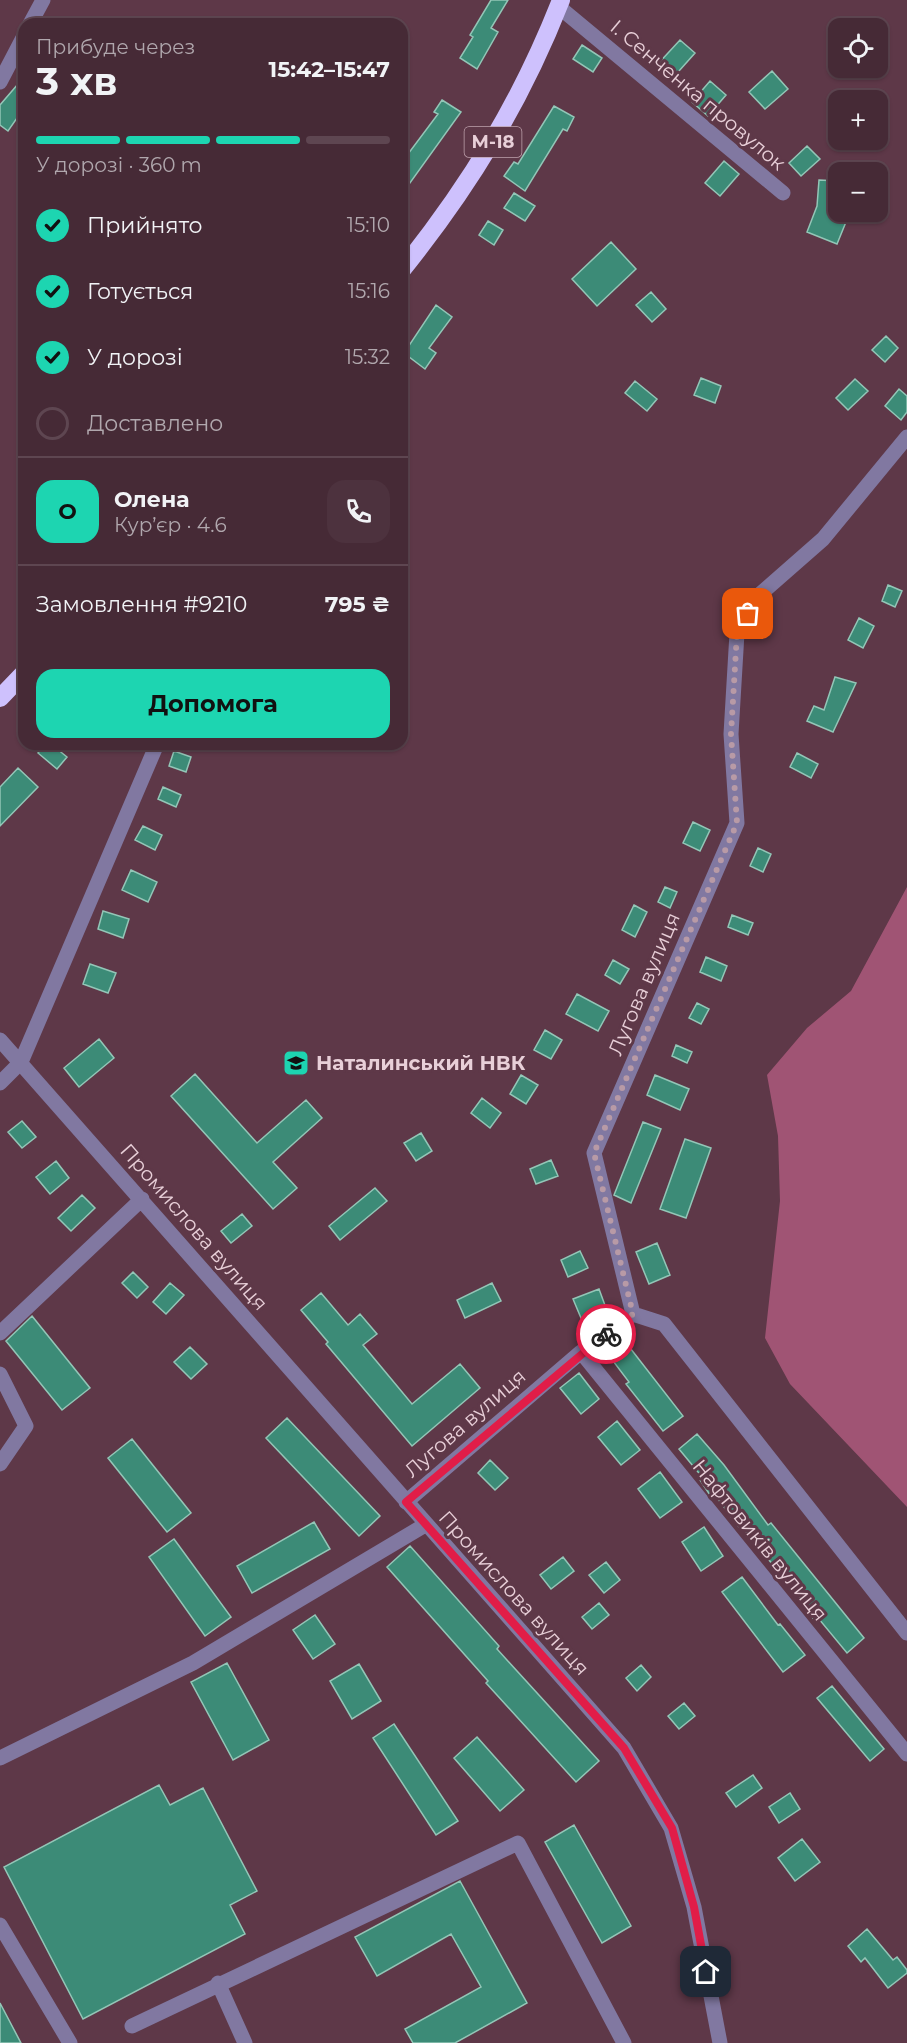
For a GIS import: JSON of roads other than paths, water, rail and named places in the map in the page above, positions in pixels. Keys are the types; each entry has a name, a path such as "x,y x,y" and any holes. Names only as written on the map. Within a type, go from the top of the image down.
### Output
{"highway":[{"name":"М-18","path":"408,262 474,174 531,71 560,3"},
{"path":"0,698 18,679"}],"street":[{"path":"33,18 43,0"},
{"name":"І. Сенченка провулок","path":"560,3 783,193"},
{"path":"0,82 18,48"},
{"name":"Лугова вулиця","path":"406,1502 581,1352 633,1314 594,1153 737,823 731,734 737,633 759,596 823,539 907,437"},
{"path":"0,1083 21,1062 154,750"},
{"name":"Промислова вулиця","path":"0,1040 624,1748 672,1828 694,1907 720,2043"},
{"path":"0,1333 142,1199"},
{"path":"633,1314 664,1324 907,1633"},
{"name":"Нафтовиків вулиця","path":"581,1352 907,1754"},
{"path":"0,1374 26,1426 0,1464"},
{"path":"0,1758 193,1663 426,1525"},
{"path":"132,2026 218,1983 518,1844 624,2043"},
{"path":"0,1925 70,2043"},
{"path":"218,1983 245,2043"}],"place":[{"name":"Наталинський НВК","path":"296,1063"}]}
